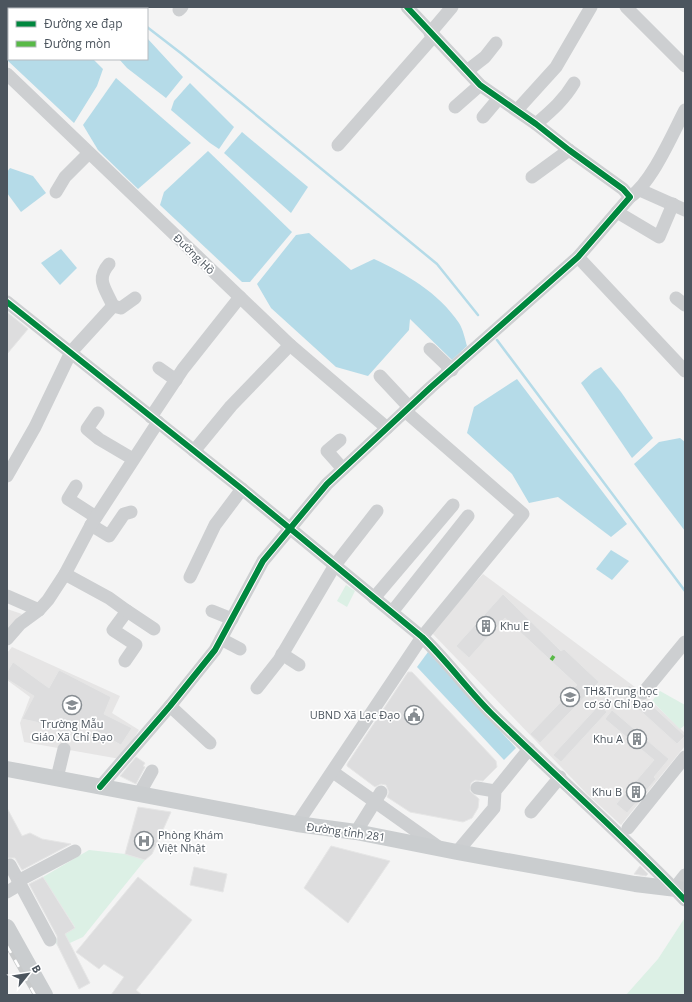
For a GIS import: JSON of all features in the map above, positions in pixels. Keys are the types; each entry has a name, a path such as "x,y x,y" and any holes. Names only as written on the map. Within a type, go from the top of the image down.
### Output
{"main road":[{"name":"Đường tỉnh 281","path":"7,769 297,824 356,832 681,893"},
{"path":"7,927 45,995"}],"street":[{"path":"407,7 431,35 480,85 517,110 569,150 623,189 673,204 685,210"},
{"path":"338,145 431,35 452,7"},
{"path":"517,110 556,67 591,7"},
{"path":"626,7 685,66"},
{"path":"467,71 486,57 496,42"},
{"name":"Đường Hồ","path":"7,74 290,346 387,428"},
{"path":"536,124 556,108 574,84"},
{"path":"456,107 480,85"},
{"path":"483,117 499,98"},
{"path":"100,787 170,706 214,650 263,561 327,484 407,409 578,257 635,193 664,150 685,110"},
{"path":"532,177 569,150"},
{"path":"56,192 65,177 89,153"},
{"path":"617,212 659,237 673,204"},
{"path":"578,257 685,371"},
{"path":"109,264 103,272 102,283 113,306"},
{"path":"7,639 20,624 39,610 48,600 65,574 93,521 133,459 176,380 240,297"},
{"path":"113,306 121,308 135,298"},
{"path":"7,303 71,352 242,489 422,637 476,688 490,712 560,777 585,796 681,893"},
{"path":"7,476 35,426 71,352 113,306"},
{"path":"194,451 231,406 290,346"},
{"path":"430,349 452,370"},
{"path":"159,368 176,380"},
{"path":"297,824 422,637 523,514 407,409 380,376"},
{"path":"98,413 87,429 99,439 133,459"},
{"path":"340,440 327,451 343,469"},
{"path":"76,486 68,499 109,536 124,514 131,512"},
{"path":"190,577 215,525 242,489"},
{"path":"374,598 453,505"},
{"path":"257,688 282,654 335,565 377,511"},
{"path":"392,612 468,516"},
{"path":"65,574 109,598 154,629"},
{"path":"7,596 39,610"},
{"path":"125,661 136,645 113,630 127,611"},
{"path":"212,611 232,619"},
{"path":"221,639 240,649"},
{"path":"643,693 685,642"},
{"path":"282,654 300,665"},
{"path":"170,706 210,743"},
{"path":"57,778 64,749"},
{"path":"457,852 494,808 495,791 529,749"},
{"path":"628,828 685,757"},
{"path":"139,794 152,771"},
{"path":"333,772 378,797 440,848"},
{"path":"531,812 560,777"},
{"path":"477,788 495,791"},
{"path":"356,832 378,797"},
{"path":"7,892 18,883 75,851"},
{"path":"10,865 18,883 50,940"},
{"path":"681,893 685,875"}],"shaded area":[{"name":"TH&Trung học cơ sở Chỉ Đạo","path":"483,574 643,693 685,733 685,746 621,825 587,794 431,632"},
{"path":"7,609 22,614 7,630"},
{"name":"Trường Mẫu Giáo Xã Chỉ Đạo","path":"12,647 120,696 112,713 139,730 120,759 24,742 20,723 30,697 7,680 7,653"}],"green space":[{"path":"346,585 355,591 347,607 337,601"},
{"path":"660,691 685,705 685,725 680,729 652,701"},
{"path":"89,850 125,854 145,860 83,937 59,948 54,940 75,927 43,877"},
{"path":"684,919 685,995 626,995 658,959"}],"water":[{"path":"7,7 38,7 39,8 8,8 8,60 94,60 103,69 97,86 74,123 7,60"},
{"path":"148,39 183,77 166,98 127,68 120,60 148,60"},
{"path":"116,78 191,143 138,189 98,150 83,125"},
{"path":"190,83 234,127 219,149 171,110 174,101"},
{"path":"242,132 308,187 291,213 224,153"},
{"path":"208,151 292,232 250,282 242,282 160,205 164,192"},
{"path":"10,168 33,176 46,193 21,212 7,193 7,172"},
{"path":"309,233 351,270 374,259 421,285 451,312 460,325 467,346 452,360 410,319 409,330 368,376 336,367 271,308 257,284 296,235"},
{"path":"61,249 77,268 60,285 41,263"},
{"path":"601,367 621,392 653,438 632,458 581,383 594,371"},
{"path":"517,379 627,524 611,537 558,497 529,503 512,474 467,433 474,407"},
{"path":"680,438 685,442 685,531 634,464 659,442"},
{"path":"611,550 629,561 612,580 596,569"},
{"path":"428,652 516,748 504,760 417,667"}],"building":[{"path":"7,312 28,329 7,354"},
{"path":"503,594 561,651 564,649 599,682 540,743 530,734 577,685 505,618 469,658 456,646"},
{"path":"13,662 49,688 59,670 111,697 104,714 132,728 121,745 76,720 68,735 36,722 22,719 34,696 7,679 7,672"},
{"name":"UBND Xã Lạc Đạo","path":"408,672 412,672 496,761 497,767 483,781 475,780 471,783 470,791 479,799 478,808 472,818 463,822 410,812 387,797 389,792 386,785 381,784 375,787 347,766"},
{"path":"629,685 635,691 638,699 646,700 685,736 677,744 622,694"},
{"path":"599,705 607,712 561,762 553,755"},
{"path":"612,710 669,759 654,777 656,779 627,813 616,804 654,760 605,719"},
{"path":"136,757 145,763 143,766 145,767 136,784 120,776"},
{"name":"Phòng Khám Việt Nhật","path":"138,807 171,812 152,854 145,860 125,854"},
{"path":"7,808 22,836 30,833 42,839 71,844 22,870 15,858 7,858"},
{"path":"331,846 390,861 348,923 304,888"},
{"path":"640,866 648,874 646,876 634,874"},
{"path":"194,867 227,874 223,892 190,885"},
{"path":"43,877 75,928 65,934 90,983 79,989 57,944 57,936 29,884"},
{"path":"138,877 192,920 136,990 142,995 111,995 124,977 104,964 99,969 76,952"}],"waterway":[{"path":"148,28 182,54 437,264 478,315"},
{"path":"497,340 685,591"}],"railway":[{"path":"7,946 35,995"}],"cycle path":[{"path":"100,787 170,706 215,650 263,561 327,484 431,387 578,257 630,197 623,189 536,124 480,85 407,7"},
{"path":"7,302 242,489 422,637 491,713 638,852 685,900"}],"place":[{"name":"Khu E","path":"486,626"},
{"name":"TH&Trung học cơ sở Chỉ Đạo","path":"570,697"},
{"name":"Trường Mẫu Giáo Xã Chỉ Đạo","path":"72,705"},
{"name":"UBND Xã Lạc Đạo","path":"414,715"},
{"name":"Khu A","path":"637,739"},
{"name":"Khu B","path":"636,792"},
{"name":"Phòng Khám Việt Nhật","path":"144,841"}]}
